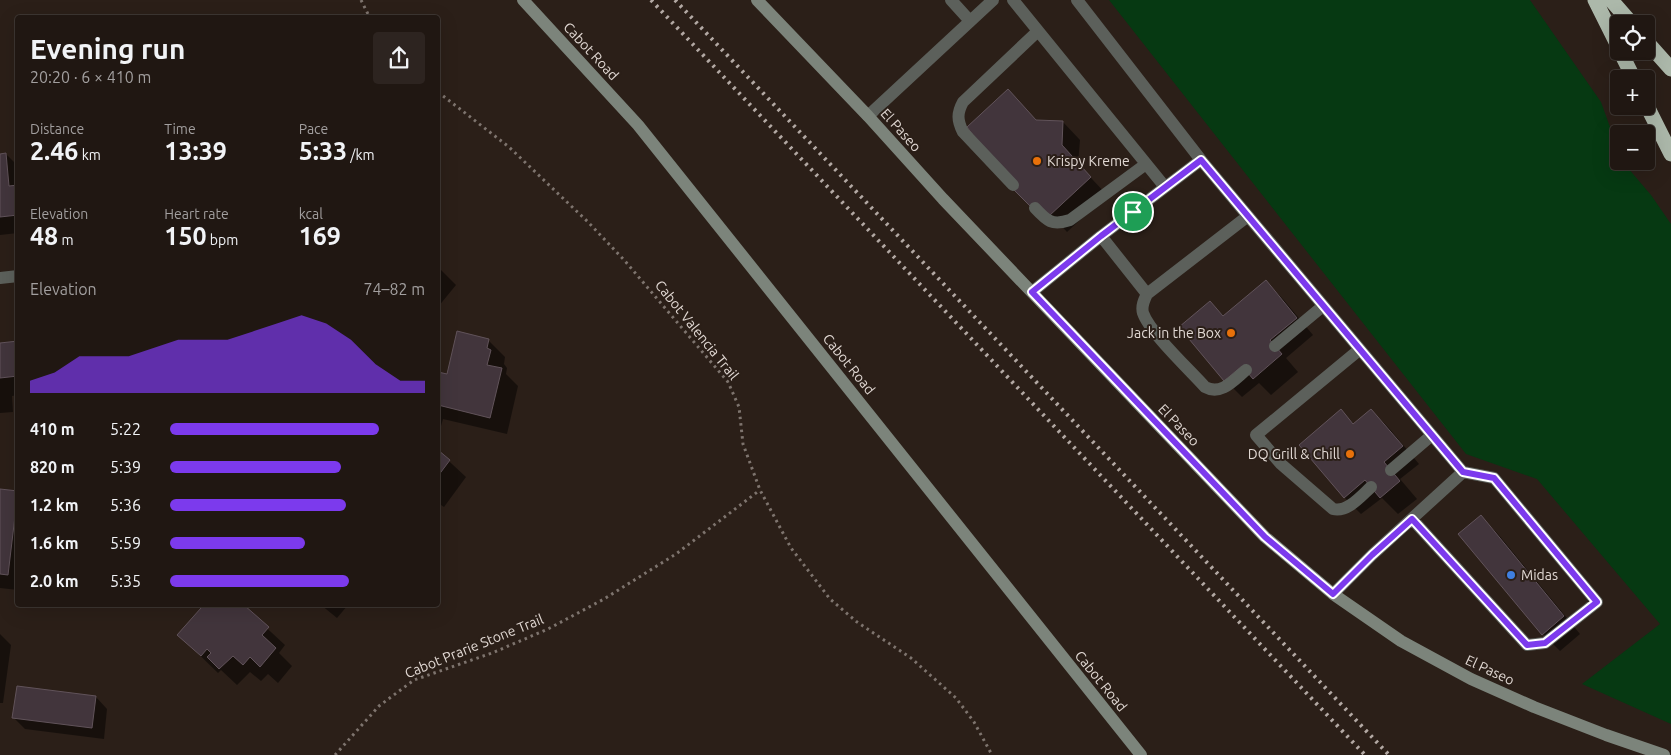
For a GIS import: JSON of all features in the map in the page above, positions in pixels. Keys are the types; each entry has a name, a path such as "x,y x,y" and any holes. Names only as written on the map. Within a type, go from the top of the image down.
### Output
{"highway":[{"path":"1595,0 1610,31"},
{"path":"1611,0 1624,15"},
{"path":"1655,51 1671,69"},
{"path":"1652,115 1671,154"}],"street":[{"name":"Cabot Road","path":"523,0 638,124 1142,755"},
{"name":"El Paseo","path":"756,0 1265,537 1333,594 1401,641 1471,679 1534,707 1664,755"},
{"path":"951,0 970,21"},
{"path":"868,116 993,0"},
{"path":"1013,0 1165,187"},
{"path":"1077,0 1201,160 1463,472 1494,478 1597,602 1545,643 1527,645 1412,519"},
{"path":"1013,185 962,132 958,121 959,110 963,102 1038,31"},
{"path":"1032,292 1101,236 1201,160"},
{"path":"1034,208 1052,222 1060,223 1070,220 1146,164"},
{"path":"1246,370 1224,388 1211,390 1205,387 1152,327 1143,313 1142,304 1147,294 1248,216"},
{"path":"1101,236 1147,294"},
{"path":"0,278 15,276"},
{"path":"1275,346 1323,306"},
{"path":"1359,350 1256,435 1281,464 1333,509 1339,511 1345,508 1371,487"},
{"path":"1391,470 1432,436"},
{"path":"1333,594 1372,555 1463,472"}],"path":[{"path":"361,0 368,15"},
{"name":"Cabot Valencia Trail","path":"440,94 509,147 588,222 625,261 728,382 739,407 743,444 760,490 792,548 830,599 857,622 911,658 956,698 974,722 992,755"},
{"name":"Cabot Prarie Stone Trail","path":"334,755 379,706 414,680 492,653 540,632 604,598 676,554 760,490"}],"green space":[{"path":"1109,0 1530,0 1601,102 1610,127 1610,170 1630,170 1651,195 1671,224 1671,724 1582,684 1660,624 1537,479 1466,454"}],"building":[{"name":"Krispy Kreme","path":"1008,89 1036,120 1063,121 1062,145 1091,177 1049,216 1033,209 1011,187 967,127"},
{"path":"6,153 9,186 15,185 15,215 0,217 0,154"},
{"name":"Jack in the Box","path":"1266,280 1297,318 1270,340 1282,354 1253,379 1242,366 1224,381 1179,327 1210,301 1223,316"},
{"path":"457,331 489,339 487,348 491,350 487,365 502,368 490,418 440,406 440,372 447,374"},
{"path":"15,341 15,376 0,378 0,343"},
{"name":"DQ Grill & Chill","path":"1341,409 1353,424 1371,409 1403,446 1384,462 1400,481 1380,498 1365,480 1344,498 1299,445"},
{"path":"440,452 450,460 440,473"},
{"path":"0,489 15,491 15,516 8,575 0,574"},
{"name":"Midas","path":"1481,515 1564,616 1542,635 1458,534"},
{"path":"246,607 269,627 262,635 276,648 260,667 250,657 243,665 233,656 219,669 207,657 211,653 207,649 201,656 177,635 201,608"},
{"path":"17,686 96,696 92,728 12,718"}],"railway":[{"path":"651,0 1365,755"},
{"path":"675,0 1389,755"}],"place":[{"name":"Krispy Kreme","path":"1037,161"},
{"name":"Jack in the Box","path":"1231,333"},
{"name":"DQ Grill & Chill","path":"1350,454"},
{"name":"Midas","path":"1511,575"}],"route":[{"path":"1201,160 1463,472 1494,478 1597,602 1545,643 1527,645 1412,519 1333,594 1265,537 1032,292 1133,212 1201,160"}]}
